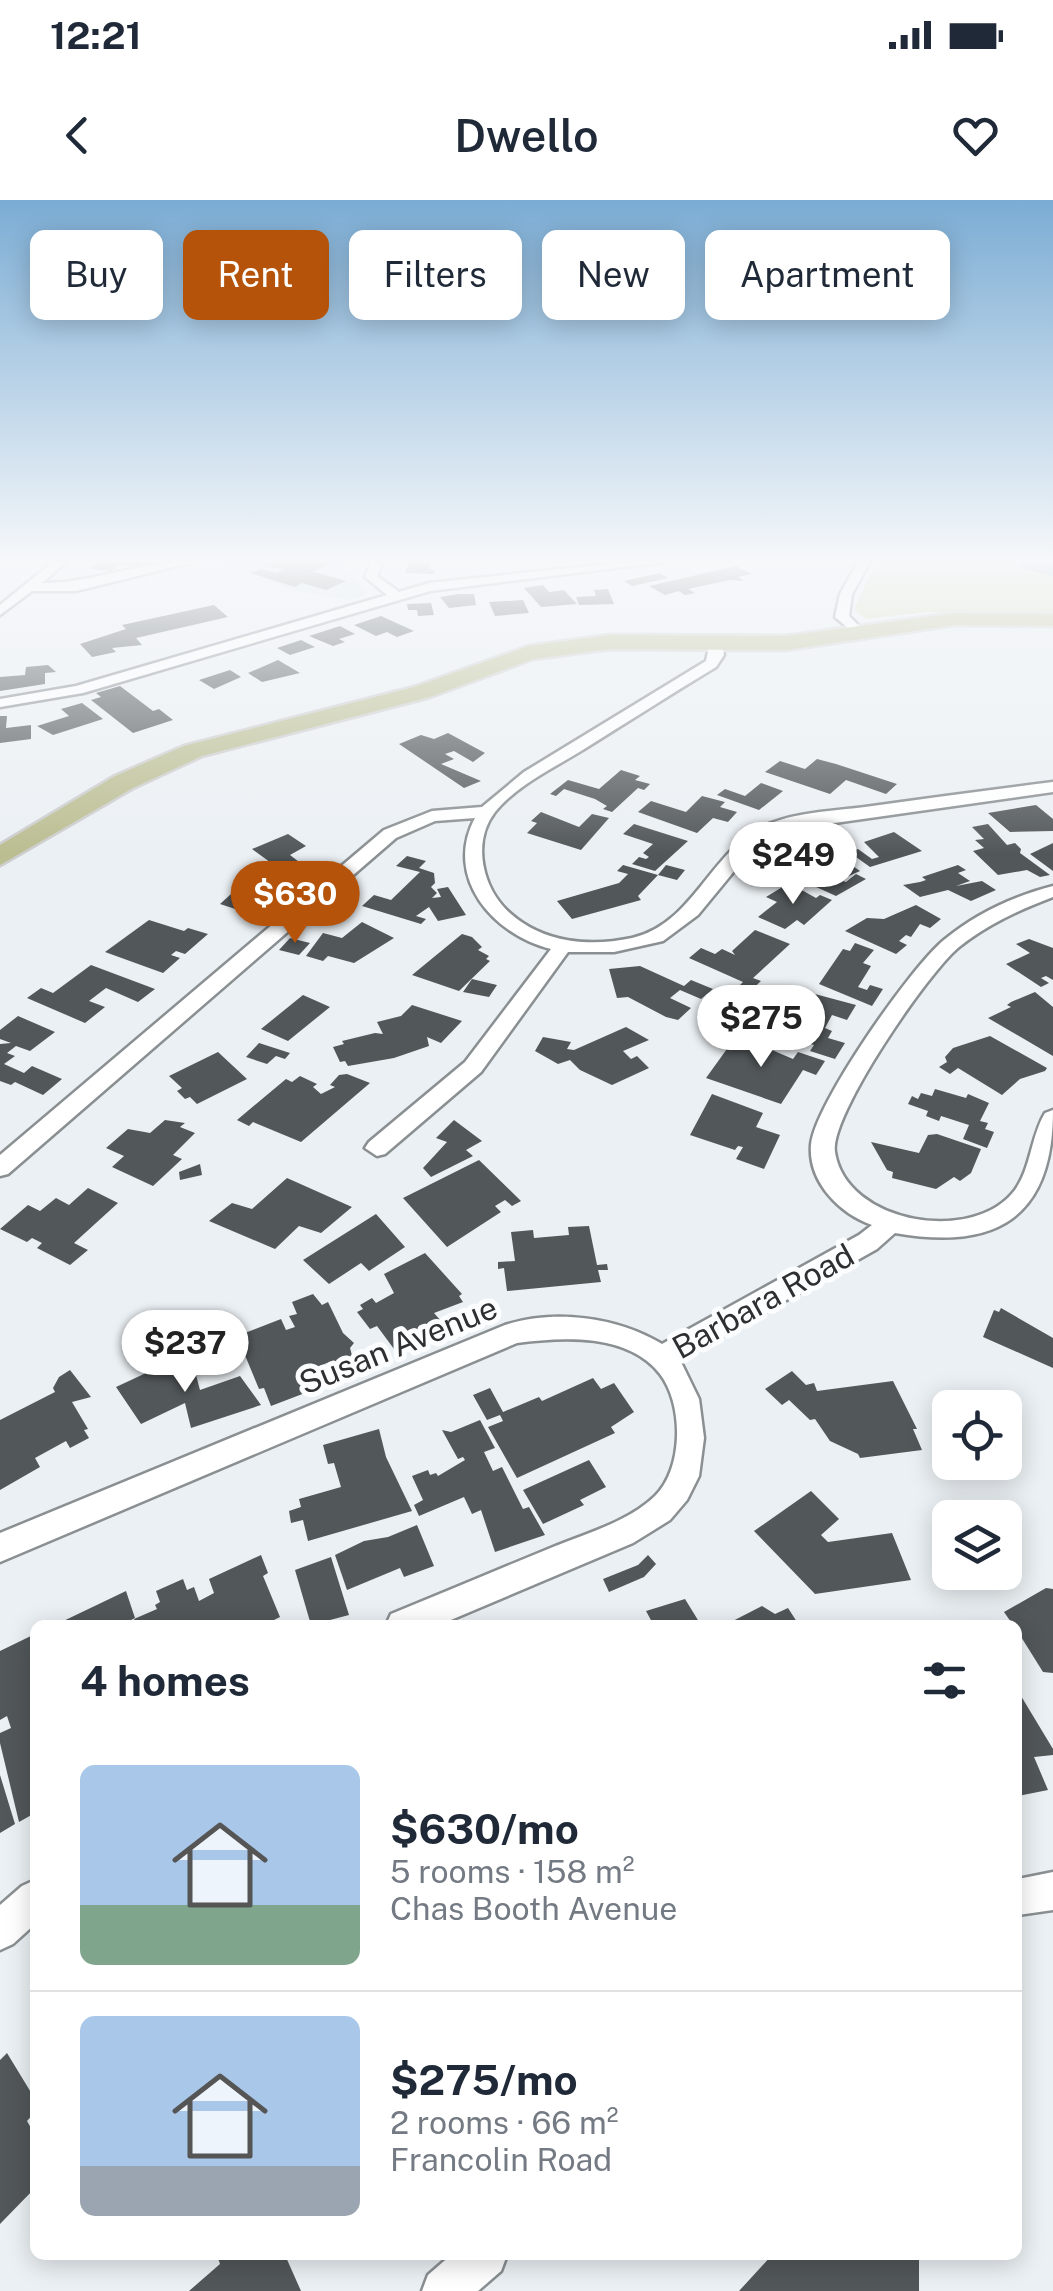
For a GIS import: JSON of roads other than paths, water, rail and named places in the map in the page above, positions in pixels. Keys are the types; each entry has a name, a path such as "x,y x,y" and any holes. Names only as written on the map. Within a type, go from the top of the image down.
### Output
{"main road":[{"path":"0,857 124,782 221,742 422,692 514,660"}],"street":[{"path":"0,703 78,690 181,660"},
{"path":"714,660 528,777 486,812 474,849 474,867 491,906 518,930 562,946 600,948 663,937 684,921 748,841 772,830 851,814 1053,788"},
{"path":"0,1168 390,834 432,816 486,812"},
{"path":"1053,892 978,924 935,959 829,1123 822,1145 826,1168 838,1190 859,1209 890,1224 958,1228 988,1220 1014,1206 1032,1183 1053,1118"},
{"path":"377,1148 474,1066 562,946"},
{"name":"Barbara Road","path":"414,1620 656,1515 677,1492 688,1465 691,1435 684,1398 662,1357 868,1242 890,1224"},
{"name":"Susan Avenue","path":"0,1548 514,1333 544,1328 609,1332 662,1357"},
{"path":"1022,1896 1053,1891"},
{"path":"0,1931 30,1904"},
{"path":"444,2291 479,2260"}]}
